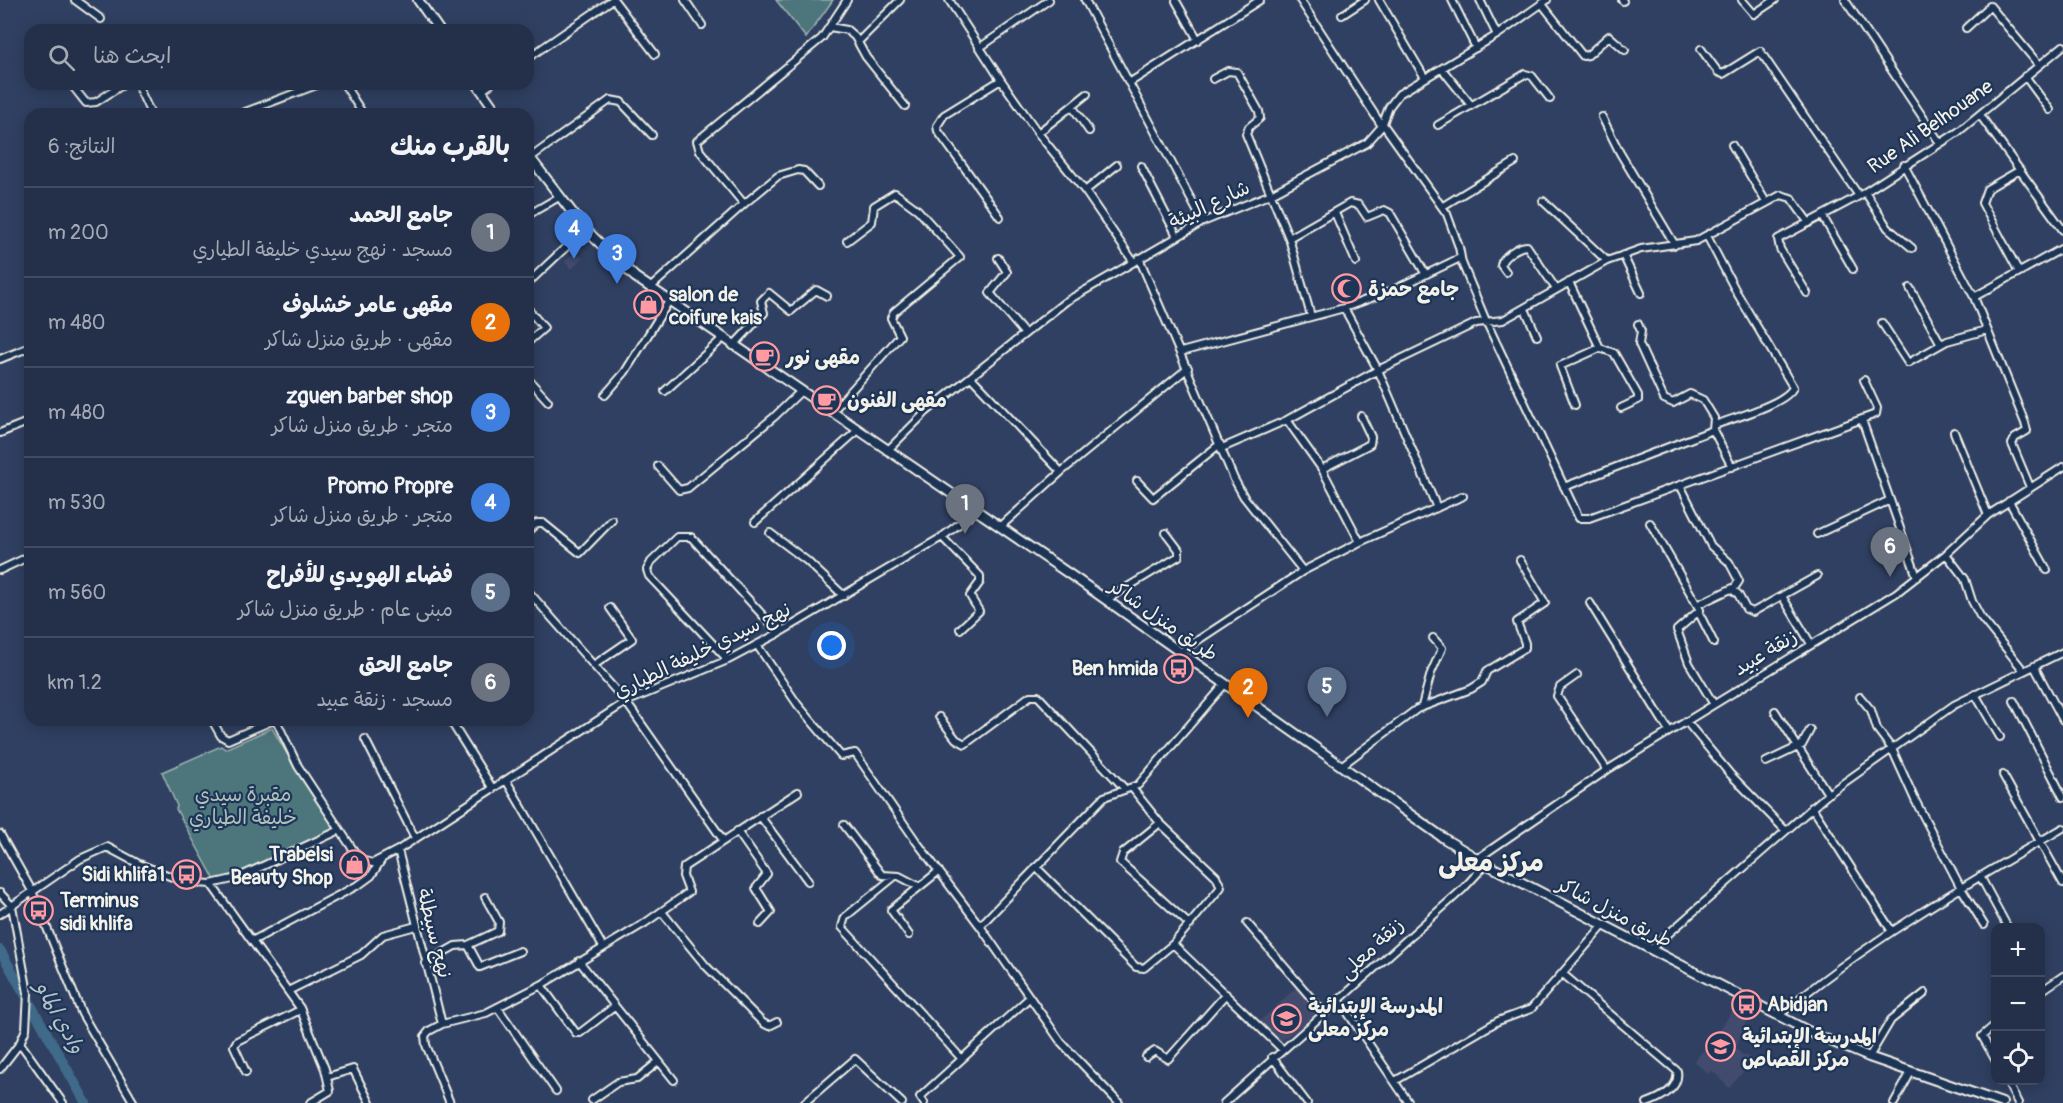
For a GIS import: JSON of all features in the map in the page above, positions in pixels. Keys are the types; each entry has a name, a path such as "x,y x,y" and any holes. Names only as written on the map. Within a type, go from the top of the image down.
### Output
{"main road":[{"path":"418,0 436,24"},
{"path":"481,90 494,108"},
{"name":"طريق منزل شاكر","path":"534,163 585,229 617,263 669,302 977,510 1477,859 1778,1016 1869,1057 2001,1103"}],"street":[{"path":"75,0 101,19"},
{"path":"534,54 613,0 656,54"},
{"path":"684,0 702,25"},
{"path":"744,204 700,151 697,141 817,44 847,0"},
{"path":"859,41 900,0"},
{"path":"950,0 979,48 1038,133 1085,190 1136,260 1181,352 1244,497 1303,571"},
{"path":"979,48 1049,0"},
{"path":"1085,0 1203,222"},
{"path":"1176,0 1198,40"},
{"path":"1129,83 1260,0"},
{"path":"1342,15 1365,0"},
{"path":"1379,0 1425,78"},
{"path":"1452,0 1476,48"},
{"path":"1480,0 1497,35"},
{"path":"1742,0 1754,14 1775,0"},
{"path":"1845,0 1940,143"},
{"path":"1302,1 1382,125 1443,206 1459,247 1460,258 1486,321 1579,518 1583,520 1876,414 1878,410 1864,380"},
{"path":"1544,2 1583,56 1588,55 1609,36 1626,50"},
{"name":"شارع البيئة","path":"887,451 926,412 1065,302 1203,222 1271,194 1367,143 1382,125 1394,99 1497,35 1544,2"},
{"path":"1965,28 1990,6 2039,65"},
{"path":"830,27 850,32 859,41 866,57 905,106"},
{"name":"Rue Ali Belhouane","path":"1807,293 1780,249 1778,239 1862,194 1940,143 1980,115 2063,46"},
{"path":"1701,48 1718,72 1723,74 1760,51 1888,228 1912,248"},
{"path":"1442,69 1471,105"},
{"path":"1214,79 1228,71 1237,72 1259,111 1260,118 1249,127 1246,134 1289,238 1311,316"},
{"path":"1438,125 1525,74 1532,76 1550,99"},
{"path":"2025,76 2050,110"},
{"path":"1000,217 943,138 938,126 944,115 1001,80"},
{"path":"76,90 86,104 96,102 115,90"},
{"path":"140,90 148,108"},
{"path":"256,108 303,90"},
{"path":"348,90 359,108"},
{"path":"1038,133 1087,94"},
{"path":"534,152 604,102 613,99 621,102 652,135"},
{"path":"1072,106 1089,131"},
{"path":"1980,115 2063,230"},
{"path":"1602,117 1620,153 1675,245"},
{"path":"1732,145 1766,202"},
{"path":"1443,206 1515,162"},
{"path":"1085,190 1117,165"},
{"path":"1904,165 1974,297 1988,330 2027,430 2015,438 2012,444 2030,487"},
{"path":"1141,166 1177,236"},
{"path":"651,288 778,176 798,170 804,171 818,186"},
{"path":"2019,272 1982,203 1987,189 2020,170"},
{"path":"831,413 900,336 891,318 894,312 960,257 918,210 895,193 874,206 872,222 847,241"},
{"path":"1137,481 1153,498 1221,446 1287,420 1378,370 1486,321 1497,322 1525,309 1607,261 1641,249 1675,245 1707,236 1781,195 1787,196 1809,223"},
{"path":"534,212 559,197"},
{"path":"1543,201 1607,261"},
{"path":"1289,238 1353,203 1359,205 1367,217 1387,211 1425,273"},
{"path":"1335,213 1356,262"},
{"path":"1823,216 1853,269"},
{"path":"534,277 585,229"},
{"path":"1564,487 1781,398 1789,394 1793,387 1737,293 1707,236"},
{"path":"1506,272 1501,265 1503,259 1522,246 1527,246 1556,289"},
{"path":"1974,297 2063,248"},
{"path":"1623,255 1641,293"},
{"path":"998,258 1007,272 990,293 1024,333"},
{"path":"1181,352 1344,308 1393,290 1460,258"},
{"path":"1569,282 1600,348"},
{"path":"1910,288 1941,344"},
{"path":"733,346 764,313 761,302 768,293 774,295 791,311 816,290 827,296"},
{"path":"605,395 625,372 669,302"},
{"path":"1344,308 1378,370 1437,508"},
{"path":"1525,309 1537,336"},
{"path":"534,315 541,323 544,331 534,338"},
{"path":"1882,323 1908,363 1941,344 1988,330"},
{"path":"1638,324 1641,331 1639,344 1666,402 1673,403 1690,394 1698,396 1714,418 1714,427 1732,467"},
{"path":"665,391 722,339"},
{"path":"1575,405 1560,366 1600,348 1614,353 1639,398 1621,408"},
{"path":"0,359 24,349"},
{"path":"1000,527 1061,472 1188,368"},
{"path":"971,377 1061,472"},
{"path":"534,386 548,401"},
{"path":"658,466 678,490 688,488 774,417 800,392"},
{"path":"1322,469 1370,444 1371,437 1361,416"},
{"path":"1287,420 1322,469 1360,542"},
{"path":"1862,420 1888,501 1917,577"},
{"path":"0,433 24,423"},
{"path":"755,522 857,431"},
{"path":"1954,432 1989,515"},
{"name":"زنقة عبيد","path":"1477,859 1607,770 1896,593 1946,554 1989,515 2063,466"},
{"path":"1680,485 1711,546 1733,567 1739,584 1697,605"},
{"path":"1180,652 1303,571 1360,542 1463,496"},
{"path":"1817,534 1888,501"},
{"path":"2009,501 2047,570"},
{"name":"نهج سيدي خليفة الطياري","path":"382,858 398,850 626,702 728,660 779,633 942,537 977,510"},
{"path":"534,526 543,523 580,554 612,520"},
{"path":"1650,523 1697,605 1714,643"},
{"path":"770,532 807,561 844,596"},
{"path":"1106,600 1179,556 1179,550 1166,533"},
{"path":"728,660 649,576 647,570 651,562 677,537 690,537 779,633"},
{"path":"942,537 980,576 980,582 970,596 979,611 960,629"},
{"path":"1946,554 1965,579 1971,601 1980,616 2024,671"},
{"path":"0,570 24,559"},
{"path":"1341,766 1422,706 1471,689 1482,682 1487,670 1525,648 1517,622 1545,603 1520,560"},
{"path":"1731,589 1738,594 1746,609 1753,612 1817,576"},
{"path":"1782,596 1811,644"},
{"path":"534,598 626,702 723,840"},
{"path":"1590,603 1669,731"},
{"path":"594,664 632,639 610,608"},
{"path":"1699,613 1677,630 1689,663 1713,703"},
{"path":"1422,706 1431,673 1442,648 1432,638"},
{"path":"757,645 798,705 840,754 844,756 855,753 1062,1042 1119,1103"},
{"path":"1651,949 1828,794 1942,712 2063,652"},
{"path":"2034,666 2063,720"},
{"path":"1577,675 1560,687 1557,696 1607,770"},
{"path":"980,926 1104,797 1129,789 1193,724 1225,684"},
{"path":"1975,694 2000,737"},
{"path":"939,717 956,739 965,744 1030,696 1038,696 1220,882 1220,890 1173,944 1144,968 1136,968 1036,867"},
{"path":"1860,697 1870,710 1877,729 1892,748 1915,800 1961,888 1984,925"},
{"path":"2014,701 2063,797"},
{"path":"1775,711 1828,794"},
{"path":"1686,721 1730,774 1785,830"},
{"path":"215,726 221,736 228,740 261,726"},
{"path":"278,726 298,766 360,860 368,863 382,858"},
{"path":"454,726 493,789"},
{"path":"1766,762 1798,747 1810,730"},
{"path":"365,739 416,838"},
{"path":"2003,775 2063,883"},
{"path":"506,780 603,947"},
{"path":"447,1102 425,1039 429,1031 442,1024 477,1017 498,1008 541,985 662,912 689,892 683,876 684,867 798,792"},
{"path":"1812,807 1891,930"},
{"path":"760,816 808,881"},
{"path":"1160,823 1123,853 1120,862 1190,925"},
{"path":"844,825 882,875 901,876 918,886"},
{"path":"1778,1016 1833,970 1891,930 2063,828"},
{"path":"3,912 80,859 107,847 139,864 185,882 212,884 237,878 340,830"},
{"path":"737,831 767,874 756,888 771,912 760,924"},
{"path":"0,834 32,891 82,1014 134,1103"},
{"name":"نهج سبيطلة","path":"398,850 442,1024"},
{"path":"252,941 360,884 370,876 382,858"},
{"name":"زنقة معلى","path":"1224,1103 1272,1057 1463,889 1486,864"},
{"path":"909,935 891,910 939,871"},
{"path":"1980,876 2006,923"},
{"path":"894,877 845,917 842,927 961,1058"},
{"path":"212,884 300,1010 327,1077 328,1094 310,1103"},
{"path":"0,893 12,906 28,993 27,1022 20,1042 0,1069"},
{"path":"425,963 455,946 468,945 499,928 499,922 485,897"},
{"path":"662,912 705,965 762,1023 769,1026 777,1022"},
{"path":"1247,922 1324,1013"},
{"path":"1395,1081 1498,1021 1531,1009 1605,924"},
{"path":"288,991 361,956 382,935 416,926"},
{"path":"1173,944 1282,1049"},
{"path":"468,945 480,967 520,951"},
{"path":"579,961 674,1080"},
{"path":"1563,974 1677,1071 1677,1080 1673,1087 1663,1096 1647,1103"},
{"path":"2045,989 2063,976"},
{"path":"541,985 576,1033 580,1033 614,1007"},
{"path":"1869,1057 1891,1020 1925,993"},
{"path":"1146,1057 1155,1051 1168,1059 1226,994"},
{"path":"914,1103 922,1100 961,1058 1029,998"},
{"path":"1339,1000 1409,1103"},
{"path":"498,1008 556,1091"},
{"path":"246,1072 234,1046 237,1041 300,1010"},
{"path":"1991,1028 1982,1036 1991,1053"},
{"path":"20,1042 63,1103"},
{"path":"1272,1057 1307,1103"},
{"path":"804,1103 855,1059 903,1103"},
{"path":"592,1100 618,1082 637,1079 658,1062"},
{"path":"327,1077 353,1069 370,1103"},
{"path":"1894,1103 1911,1072"},
{"path":"2009,1085 2018,1103"}],"shaded area":[{"path":"572,254 583,257 572,269 565,262"},
{"name":"المدرسة الإبتدائية مركز معلى","path":"1298,986 1317,1008 1314,1012 1316,1014 1279,1043 1259,1022"},
{"name":"المدرسة الإبتدائية مركز القصاص","path":"1734,1008 1748,1016 1736,1048 1741,1054 1754,1060 1729,1088 1712,1070 1708,1074 1694,1061 1714,1039"}],"green space":[{"path":"776,0 833,0 806,38"},
{"name":"مقبرة سيدي خليفة الطياري","path":"272,728 300,776 334,824 333,829 228,878 215,880 176,809 177,806 162,772 221,746 225,749"}],"waterway":[{"name":"وادي الماو","path":"0,950 86,1103"}],"place":[{"name":"Promo Propre","path":"574,259"},
{"name":"zguen barber shop","path":"617,284"},
{"name":"جامع حمزة","path":"1347,289"},
{"name":"salon de coifure kais","path":"648,305"},
{"name":"مقهى نور","path":"765,357"},
{"name":"مقهى الفنون","path":"826,400"},
{"name":"جامع الحمد","path":"965,534"},
{"name":"جامع الحق","path":"1890,577"},
{"name":"Ben hmida","path":"1179,668"},
{"name":"فضاء الهويدي للأفراح","path":"1327,717"},
{"name":"مقهى عامر خشلوف","path":"1248,718"},
{"name":"Trabelsi Beauty Shop","path":"354,865"},
{"name":"Sidi khlifa1","path":"186,874"},
{"name":"Terminus sidi khlifa","path":"39,911"},
{"name":"Abidjan","path":"1746,1004"},
{"name":"المدرسة الإبتدائية مركز معلى","path":"1287,1018"},
{"name":"المدرسة الإبتدائية مركز القصاص","path":"1721,1047"}],"district":[{"name":"مركز معلى","path":"1491,862"}]}
